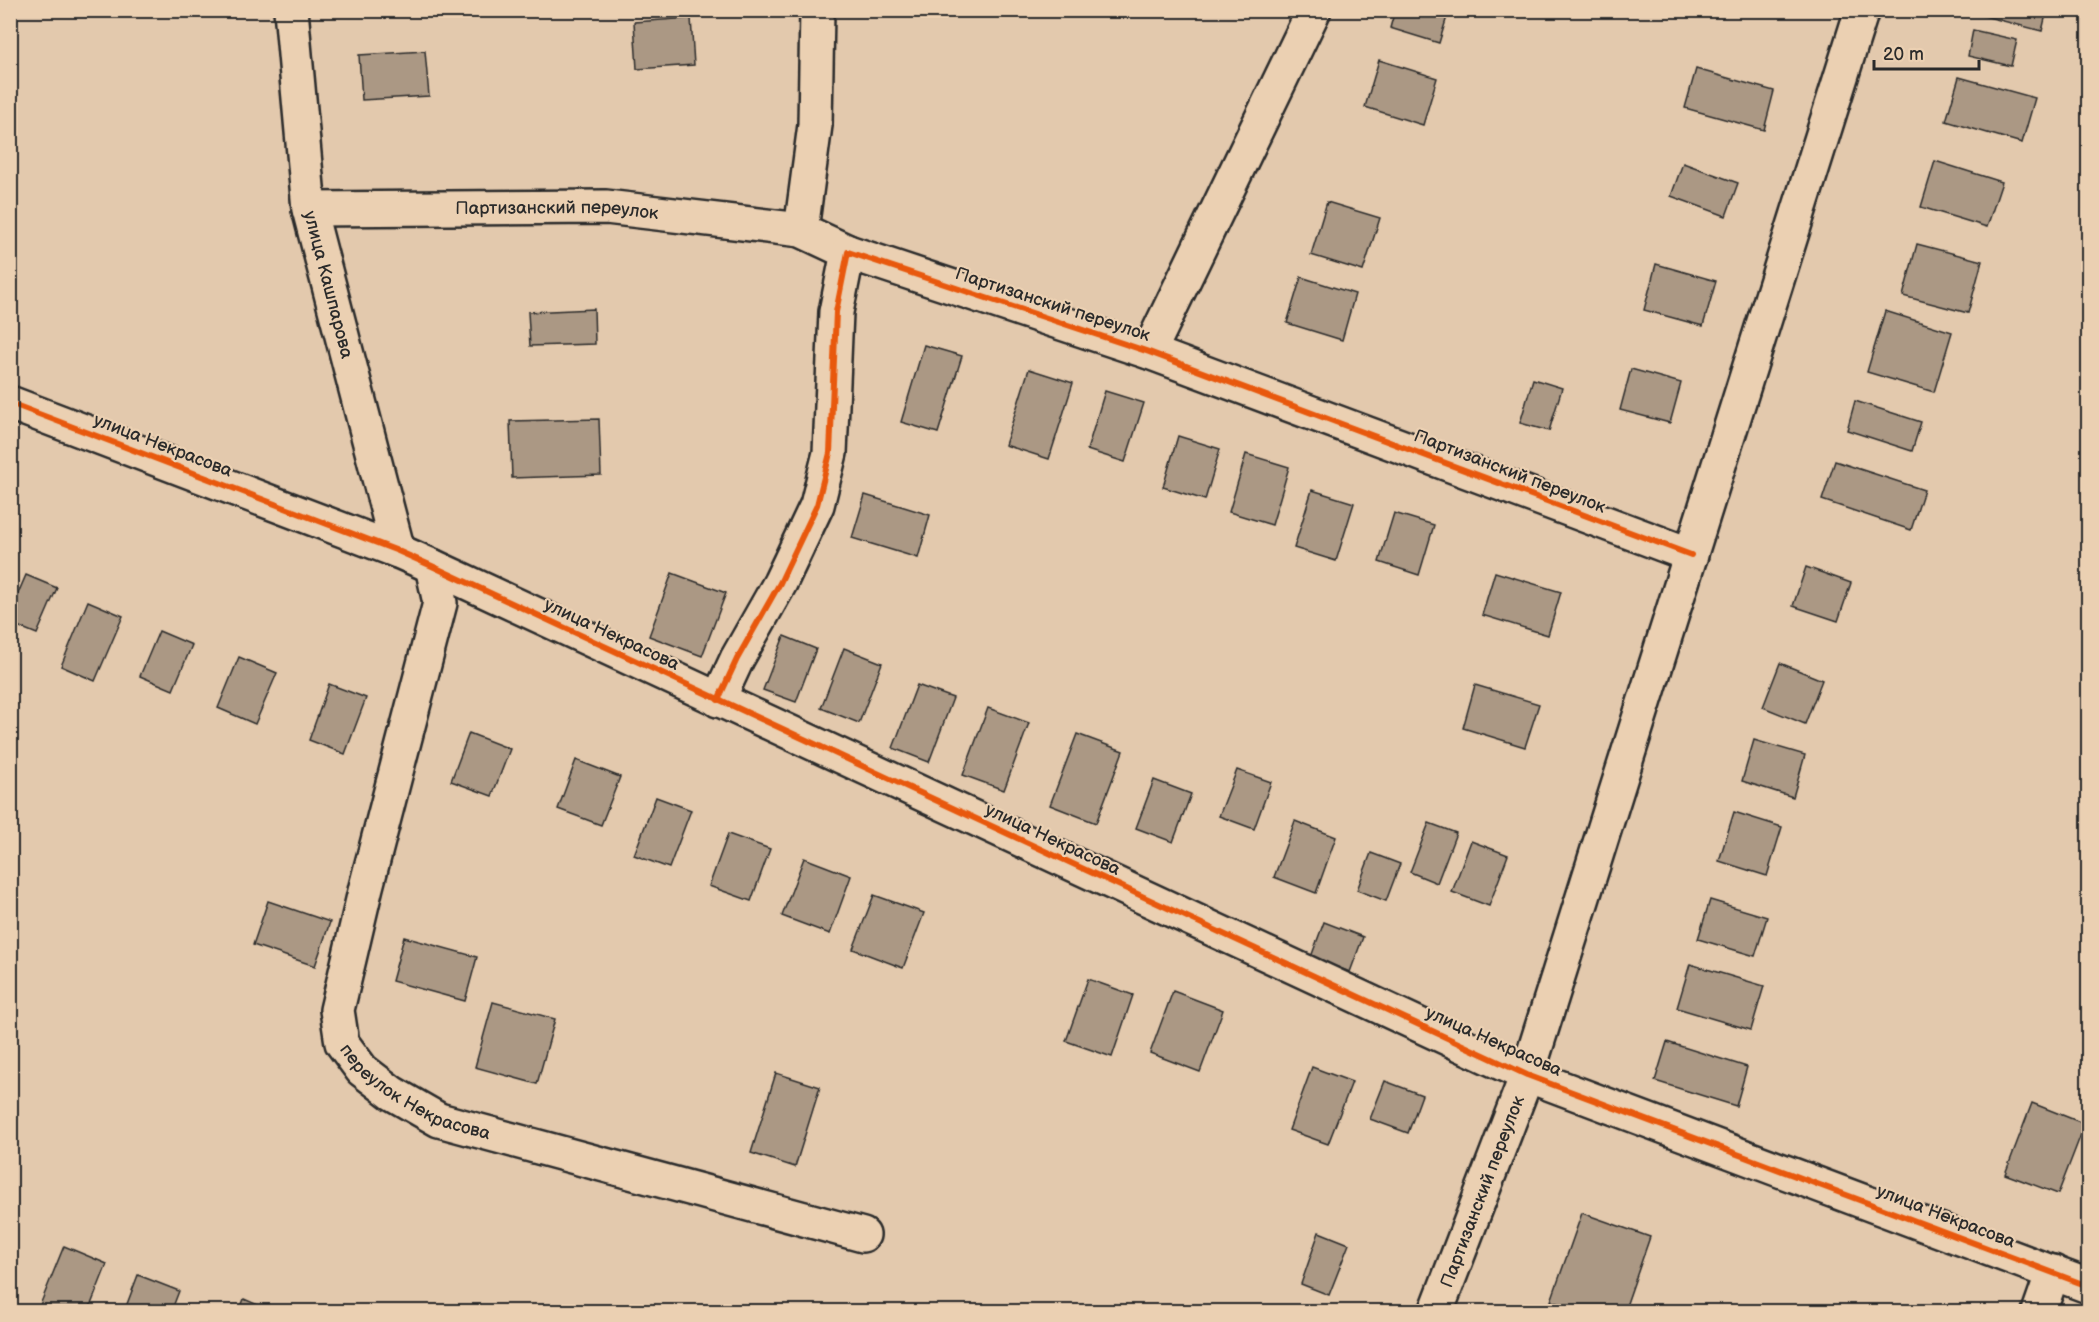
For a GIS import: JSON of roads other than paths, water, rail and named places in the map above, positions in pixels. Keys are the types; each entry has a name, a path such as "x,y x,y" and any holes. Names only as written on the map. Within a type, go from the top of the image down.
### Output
{"street":[{"name":"улица Кашпарова","path":"291,10 309,209 398,551"},
{"path":"801,230 815,125 817,10"},
{"name":"Партизанский переулок","path":"1149,352 1314,10"},
{"name":"Партизанский переулок","path":"1436,1311 1527,1075 1862,10"},
{"name":"Партизанский переулок","path":"309,209 606,207 801,230 848,252 1149,352 1691,555"},
{"path":"718,700 737,659 780,583 817,505 830,453 836,312 848,252"},
{"name":"улица Некрасова","path":"10,403 432,566 1527,1075 2088,1286"},
{"name":"переулок Некрасова","path":"432,566 440,603 336,1010 342,1042 362,1070 392,1093 439,1120 863,1234"},
{"path":"2039,1311 2053,1272"}]}
